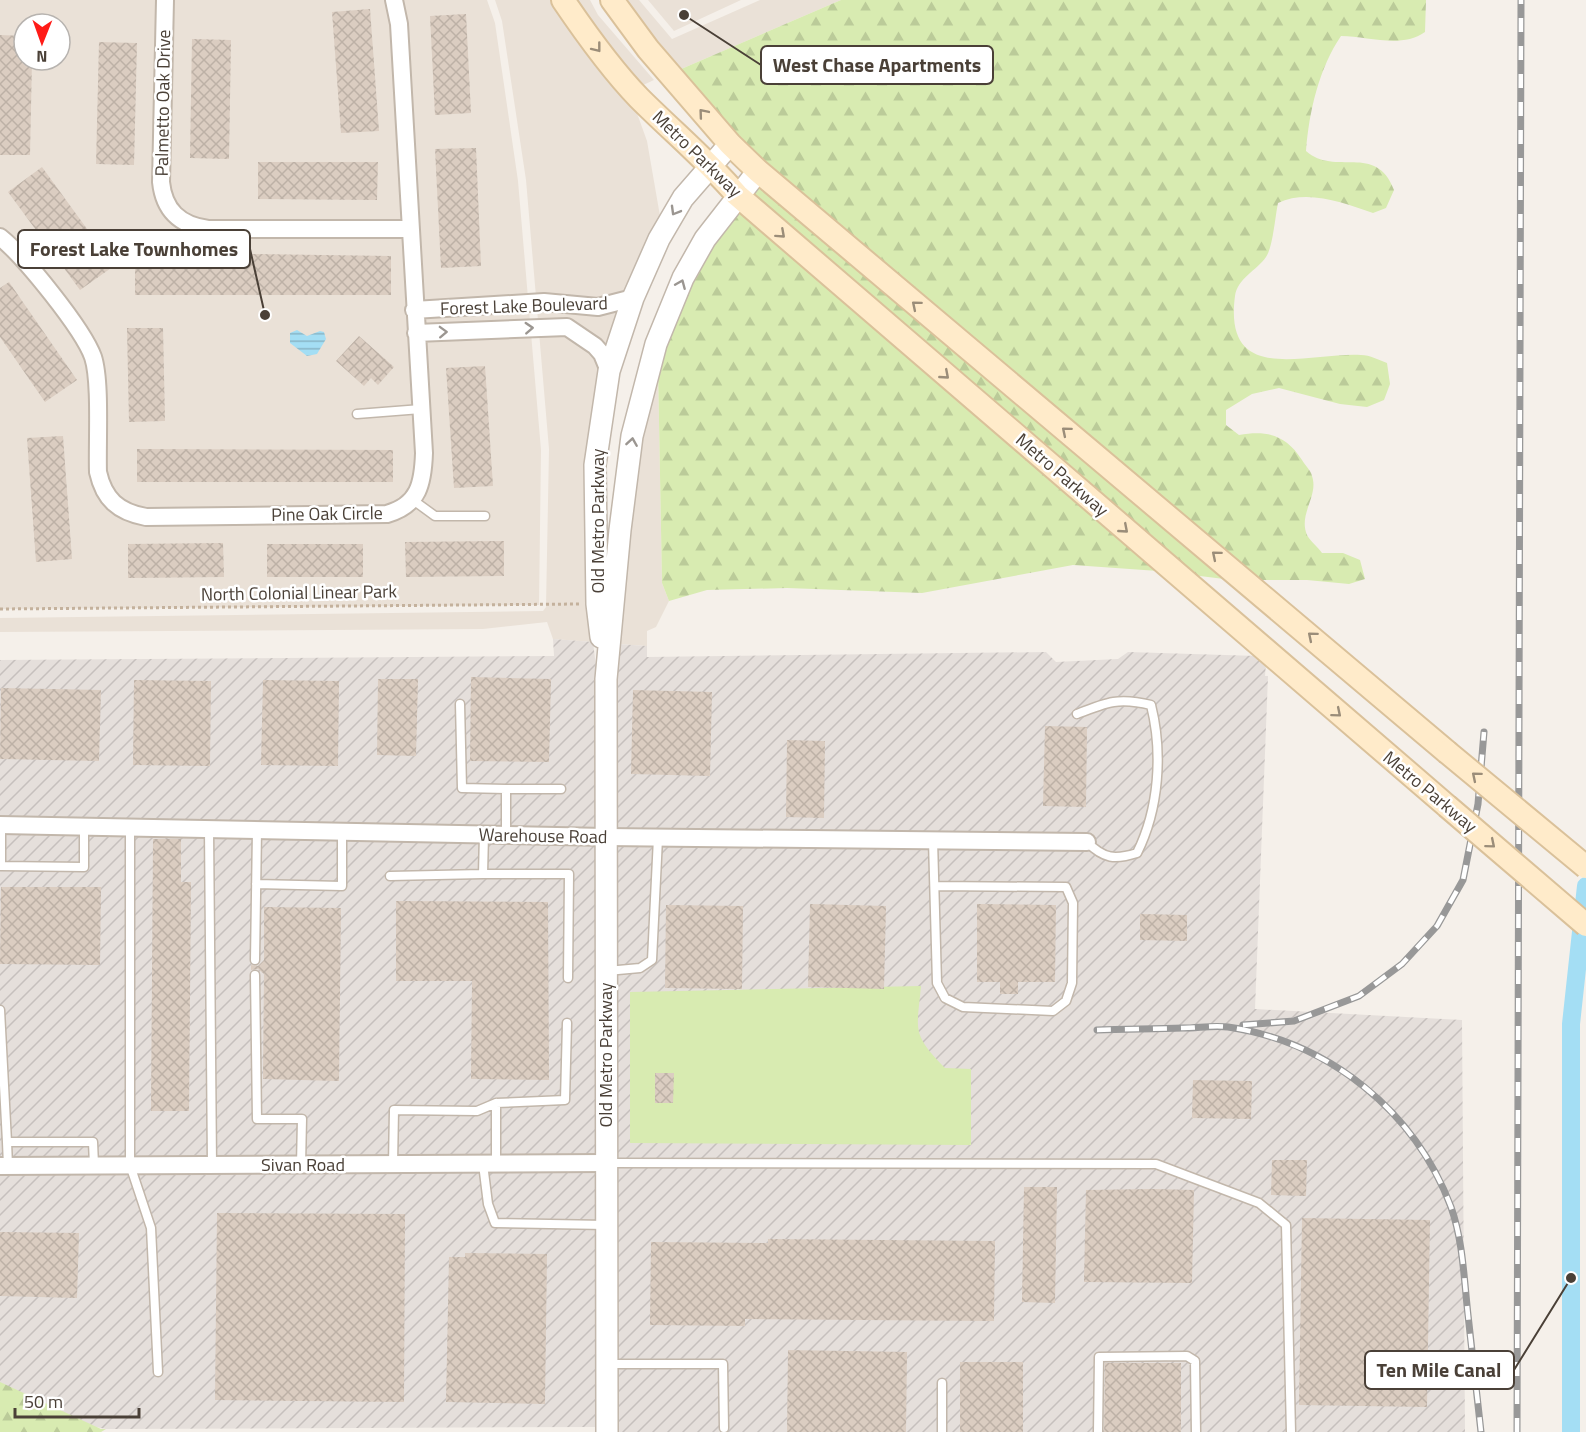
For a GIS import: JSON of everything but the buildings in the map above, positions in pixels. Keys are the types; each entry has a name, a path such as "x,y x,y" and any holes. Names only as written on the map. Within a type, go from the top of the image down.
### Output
{"main road":[{"name":"Metro Parkway","path":"563,0 595,46 638,96 711,165 738,195 1586,925"},
{"name":"Metro Parkway","path":"612,0 648,49 730,144 758,171 1586,867"}],"street":[{"name":"Palmetto Oak Drive","path":"165,0 161,182 165,202 176,217 195,227 207,229 410,229"},
{"path":"394,0 399,24 421,409 423,477 413,500"},
{"name":"Old Metro Parkway","path":"606,679 597,604 595,474 609,371 633,298 659,238 676,210 730,144"},
{"name":"Old Metro Parkway","path":"607,1432 606,679 620,530 632,436 656,344 683,278 705,239 758,171"},
{"name":"Pine Oak Circle","path":"0,237 36,275 85,340 93,358 96,374 98,472 101,486 114,505 125,512 146,517 387,514 399,510 413,500"},
{"name":"Forest Lake Boulevard","path":"414,310 544,302 598,307 633,298"},
{"path":"566,304 567,327"},
{"path":"469,307 471,331"},
{"name":"Forest Lake Boulevard","path":"416,333 567,327 595,345 602,354 609,371"},
{"path":"595,474 603,515 611,530 615,532 620,530"},
{"name":"Warehouse Road","path":"1,825 658,838 1087,842"},
{"name":"Sivan Road","path":"4,1166 607,1163"}],"lane":[{"path":"357,414 421,409"},
{"path":"413,500 435,516 485,516"},
{"path":"1077,714 1100,704 1127,699 1151,705 1157,728 1154,799 1146,835 1137,853 1115,860 1098,854 1087,842"},
{"path":"460,704 462,788 561,789"},
{"path":"506,789 506,835"},
{"path":"1,825 1,866 84,867 84,827"},
{"path":"130,828 130,1165 151,1228 158,1372"},
{"path":"209,830 212,1165"},
{"path":"255,960 257,830"},
{"path":"256,884 342,886 342,832"},
{"path":"483,873 484,835"},
{"path":"606,971 640,968 652,960 658,838"},
{"path":"933,840 934,885 937,983 945,998 963,1007 1053,1011 1066,1001 1072,982 1073,903 1066,887 934,885"},
{"path":"390,876 483,873 569,874 568,978"},
{"path":"255,975 256,1119 302,1119 301,1165"},
{"path":"0,1010 7,1142 4,1166"},
{"path":"393,1164 394,1110 477,1111 496,1103 565,1100 567,1023"},
{"path":"496,1103 488,1204 495,1223 607,1225"},
{"path":"7,1142 93,1142 93,1166"},
{"path":"607,1163 1155,1164 1259,1203 1286,1225 1291,1432"},
{"path":"1098,1432 1099,1358 1187,1356 1195,1361 1196,1432"},
{"path":"607,1365 723,1364 724,1428"},
{"path":"942,1383 942,1432"}],"path":[{"name":"North Colonial Linear Park","path":"0,609 597,604"}],"shaded area":[{"path":"0,0 487,0 495,23 518,181 541,450 539,605 0,609"},
{"path":"495,0 552,0 634,105 647,141 660,216 601,368 593,642 553,639 547,622 483,629 0,632 0,618 543,611 546,607 549,449 526,180 502,21"},
{"path":"574,0 590,0 598,15 654,80 641,86 602,40"},
{"path":"610,0 639,0 672,39 760,0 841,0 672,73"},
{"path":"648,0 741,0 674,31"},
{"path":"658,367 662,583 669,601 656,627 647,631 647,646 618,644 628,536 631,534 629,529 641,438"},
{"path":"553,639 593,642 597,675 618,644 647,646 647,657 1046,652 1056,662 1118,659 1128,652 1257,656 1266,663 1265,676 1268,676 1255,1009 1462,1020 1465,1432 616,1432 599,1427 106,1429 0,1408 0,660 554,656"}],"green space":[{"path":"841,0 1426,0 1425,32 1416,37 1395,41 1341,36 1321,76 1310,121 1306,151 1317,158 1329,161 1366,163 1377,167 1386,176 1394,190 1386,208 1373,213 1313,197 1289,199 1278,203 1272,239 1266,257 1239,285 1235,296 1235,325 1242,343 1255,354 1273,359 1364,355 1387,363 1390,384 1384,400 1367,407 1340,404 1279,388 1252,394 1226,410 1226,425 1239,435 1258,433 1275,436 1296,452 1310,472 1313,483 1305,520 1307,535 1322,553 1343,553 1360,560 1365,579 1349,584 1307,580 1260,580 763,163 672,73"},
{"path":"758,184 1232,580 1192,575 750,194"},
{"path":"739,208 1158,571 1073,565 922,593 787,588 707,590 669,601 662,583 658,367 690,282 712,245"},
{"path":"921,986 918,1022 921,1039 945,1068 971,1069 971,1145 630,1143 630,992"},
{"path":"0,1382 101,1429 106,1429 101,1432 0,1432"}],"water":[{"path":"297,330 307,336 320,331 324,332 326,339 317,354 307,356 290,343 290,333"}],"waterway":[{"path":"1571,1432 1571,1024 1586,886"}],"railway":[{"path":"1517,1432 1521,0"},
{"path":"1243,1025 1294,1021 1359,996 1402,964 1437,926 1463,880 1478,804 1484,732"},
{"path":"1097,1030 1223,1026 1265,1035 1300,1048 1333,1065 1364,1087 1391,1112 1415,1140 1435,1172 1455,1220 1463,1260 1481,1432"}],"place":[{"name":"West Chase Apartments","path":"684,15"},
{"name":"Forest Lake Townhomes","path":"265,315"},
{"name":"Ten Mile Canal","path":"1571,1278"}]}
